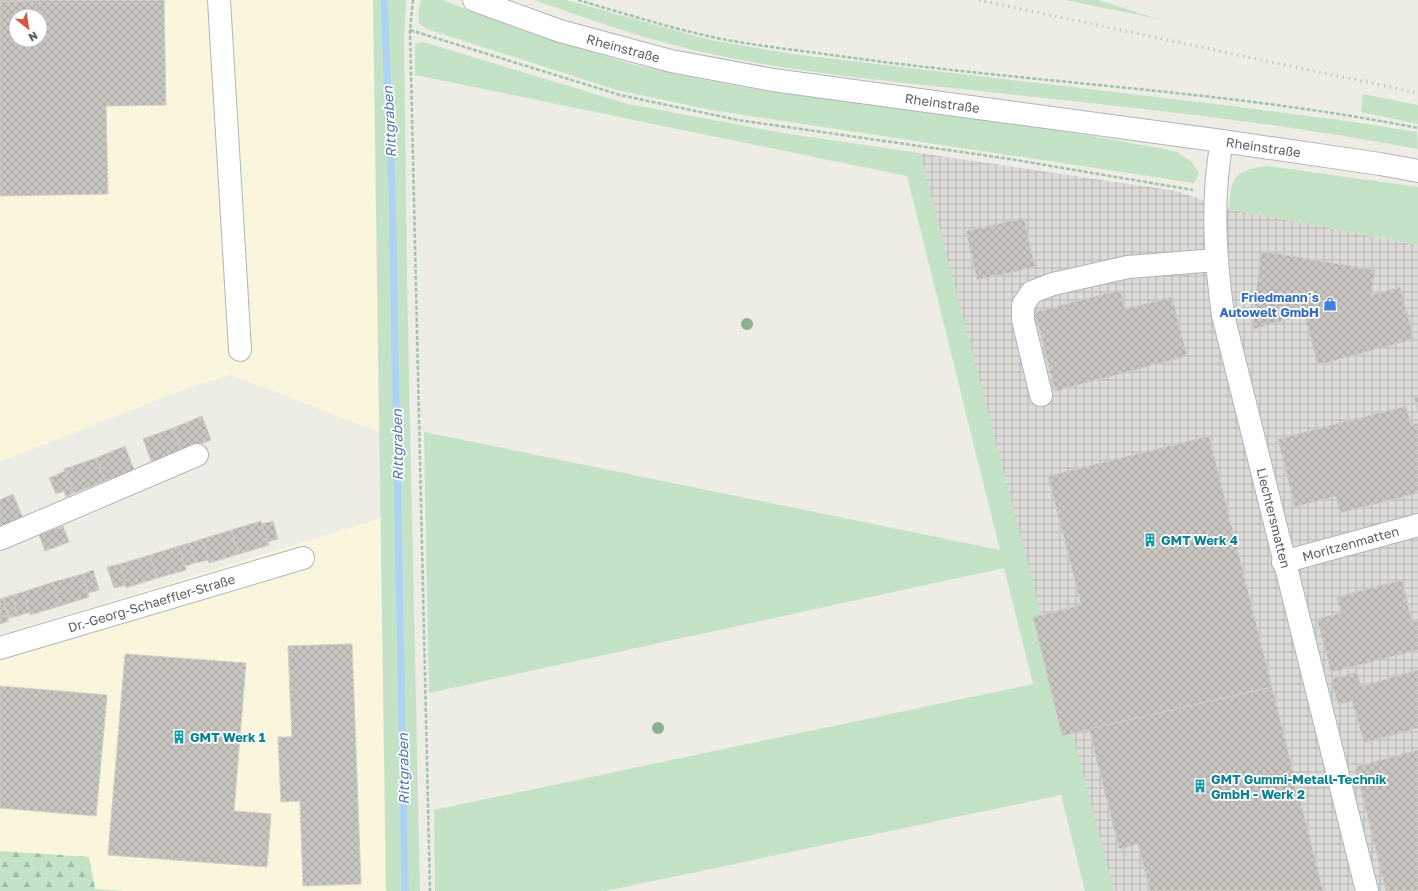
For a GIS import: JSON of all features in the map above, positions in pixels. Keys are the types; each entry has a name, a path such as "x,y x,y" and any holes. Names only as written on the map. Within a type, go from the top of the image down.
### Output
{"street":[{"path":"219,0 240,350"},
{"name":"Rheinstraße","path":"474,0 560,31 686,64 773,80 1222,141 1380,164 1418,172"},
{"name":"Liechtersmatten","path":"1222,141 1214,194 1216,260 1223,315 1367,891"},
{"path":"1042,395 1023,320 1023,305 1032,292 1053,284 1128,267 1216,260"},
{"path":"0,539 197,455"},
{"name":"Moritzenmatten","path":"1284,562 1418,524"},
{"name":"Dr.-Georg-Schaeffler-Straße","path":"0,648 303,558"}],"path":[{"path":"413,0 410,30 430,891"},
{"path":"578,0 686,31 725,39 887,63 1233,100 1355,116 1418,128"},
{"path":"410,30 620,95 730,118 1010,159 1214,194"}],"shaded area":[{"path":"0,0 373,0 379,432 231,375 182,390 0,462"},
{"path":"920,153 1176,191 1229,209 1418,245 1418,891 1112,891"},
{"path":"381,518 386,891 0,891 0,635"}],"green space":[{"path":"373,0 406,0 404,37 407,281 420,891 386,891"},
{"path":"421,0 442,0 528,32 631,64 753,89 1028,125 1154,147 1177,152 1191,161 1199,173 1194,183 711,110 617,90 427,29 419,23 418,13"},
{"path":"534,0 566,0 710,40 792,54 1216,104 1354,122 1417,132 1418,149 1365,139 1258,123 1096,103 885,81 750,62 669,44"},
{"path":"1066,0 1098,0 1158,19"},
{"path":"423,42 628,104 782,133 920,153 1114,891 1085,891 1061,795 606,891 435,891 434,810 1033,684 1004,568 429,693 424,432 1000,550 907,176 415,75 415,44"},
{"path":"1363,94 1418,105 1418,124 1361,112"},
{"path":"1269,166 1418,187 1418,245 1229,209 1231,189 1237,176 1249,169"},
{"path":"0,851 89,857 95,889 123,891 0,891"}],"building":[{"path":"0,0 44,0 44,1 0,2"},
{"path":"44,0 164,0 166,105 106,106 108,194 0,196 0,2"},
{"path":"1024,218 1035,267 977,280 966,231"},
{"name":"Friedmann´s Autowelt GmbH","path":"1261,251 1375,270 1371,295 1400,287 1414,339 1318,365 1304,314 1252,330"},
{"path":"1120,290 1125,309 1172,297 1187,356 1055,391 1035,312"},
{"path":"1418,396 1418,411 1414,397"},
{"path":"1406,406 1411,425 1418,423 1418,493 1340,513 1336,496 1295,507 1278,439"},
{"path":"202,416 211,440 182,451 173,428"},
{"path":"173,428 182,451 152,463 143,439"},
{"name":"GMT Werk 4","path":"1209,436 1272,687 1062,736 1033,617 1081,605 1048,476"},
{"path":"125,446 134,470 105,481 96,458"},
{"path":"96,458 105,481 74,493 64,469"},
{"path":"65,471 74,493 66,497 64,491 56,494 49,478"},
{"path":"13,494 23,518 0,527 0,500"},
{"path":"261,521 269,545 239,554 231,530"},
{"path":"273,521 278,539 268,542 262,524"},
{"path":"63,526 69,542 45,551 39,535"},
{"path":"231,530 239,554 209,563 202,539"},
{"path":"202,539 208,560 195,563 190,543"},
{"path":"190,543 195,563 185,566 179,546"},
{"path":"179,546 186,570 157,578 150,555"},
{"path":"150,555 157,578 126,588 120,564"},
{"path":"120,564 126,585 114,588 107,567"},
{"path":"93,570 99,590 88,593 83,574"},
{"path":"83,574 89,597 60,606 53,582"},
{"path":"1402,580 1412,621 1418,620 1418,650 1331,672 1317,619 1341,613 1337,597"},
{"path":"53,582 60,606 30,615 23,592"},
{"path":"23,592 30,612 18,616 12,595"},
{"path":"12,595 18,616 9,618 3,598"},
{"path":"3,598 9,621 0,624 0,599"},
{"path":"352,644 361,884 303,886 300,801 281,802 278,737 292,737 288,646"},
{"name":"GMT Werk 1","path":"125,654 246,663 234,811 271,814 267,867 108,855"},
{"path":"1418,670 1418,728 1364,743 1352,701 1338,705 1331,679 1357,672 1361,686"},
{"path":"0,686 107,695 96,816 0,808"},
{"name":"GMT Gummi-Metall-Technik GmbH - Werk 2","path":"1272,687 1323,891 1150,891 1138,844 1119,849 1089,729"},
{"path":"1418,750 1418,891 1386,891 1355,767"}],"waterway":[{"name":"Rittgraben","path":"384,0 392,187 405,891"}],"railway":[{"path":"979,0 1418,93"}],"place":[{"name":"Friedmann´s Autowelt GmbH","path":"1330,304"},
{"name":"GMT Werk 4","path":"1150,540"},
{"name":"GMT Werk 1","path":"179,737"},
{"name":"GMT Gummi-Metall-Technik GmbH - Werk 2","path":"1200,786"}]}
